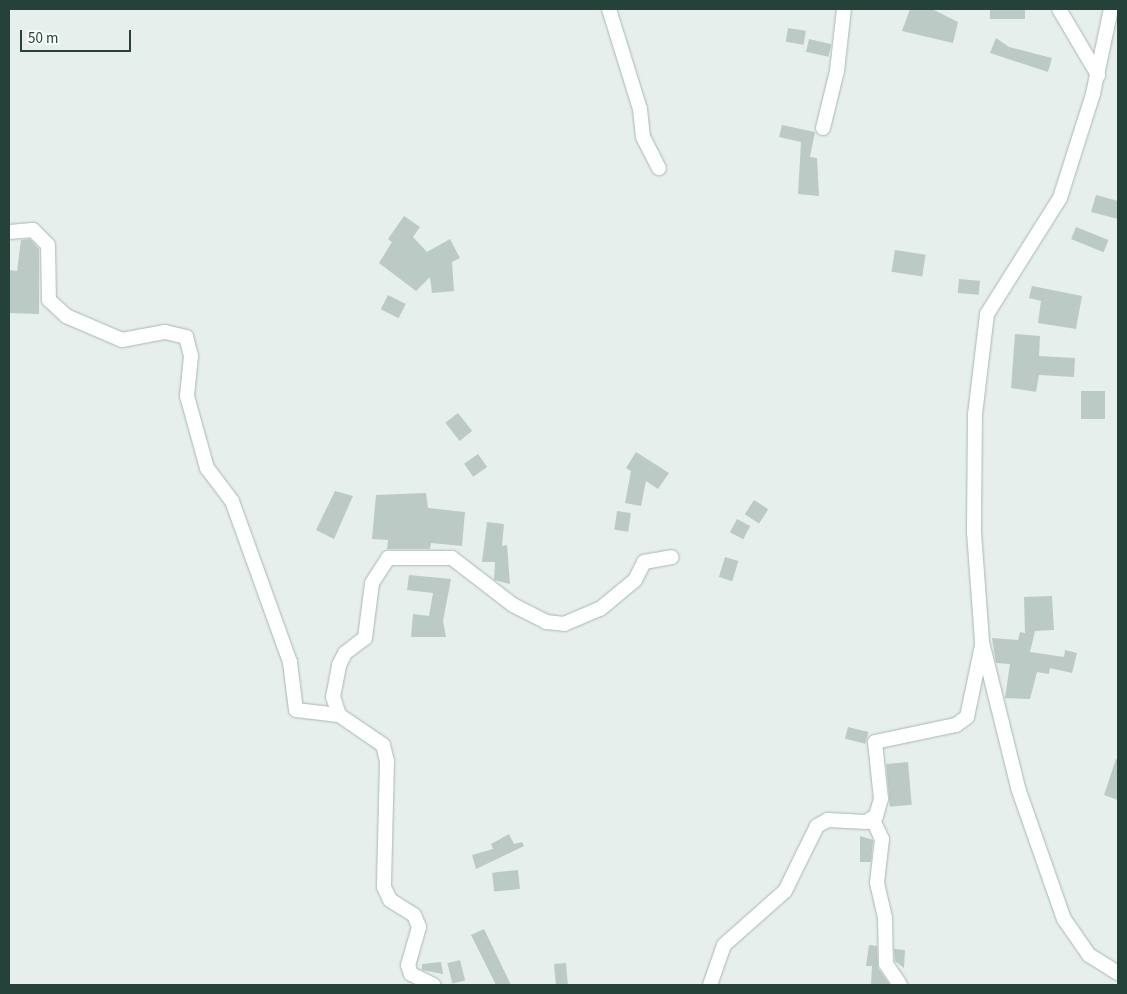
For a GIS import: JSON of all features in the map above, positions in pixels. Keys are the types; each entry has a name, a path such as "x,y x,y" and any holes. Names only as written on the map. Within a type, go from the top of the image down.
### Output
{"street":[{"path":"609,9 640,109 643,137 659,168"},
{"path":"823,128 837,71 844,9"},
{"path":"1059,9 1098,75"},
{"path":"1111,9 1098,75 1060,198 987,314 982,334 975,414 974,532 982,642 1018,788 1064,919 1089,955 1118,973"},
{"path":"9,232 33,230 48,245 49,300 66,316 122,340 165,332 186,337 191,356 187,396 207,468 232,501 290,662 294,706 301,714 339,715 383,745 387,760 384,888 390,900 414,915 418,927 408,965 412,974 434,985"},
{"path":"339,715 333,697 339,665 345,654 365,638 372,583 388,558 452,558 513,605 546,622 564,624 600,610 635,580 644,562 672,557"},
{"path":"900,985 886,964 885,918 877,883 882,839 873,820 881,799 875,742 962,722 970,711 982,642"},
{"path":"710,985 724,945 780,898 817,826 828,820 873,820"}],"building":[{"path":"910,9 932,9 958,22 953,43 902,31"},
{"path":"990,9 1025,9 1025,19 990,19"},
{"path":"788,28 806,31 804,45 786,42"},
{"path":"996,38 1009,47 1052,58 1048,72 990,53"},
{"path":"809,39 831,44 828,57 806,52"},
{"path":"782,125 815,132 810,157 817,158 819,196 798,194 801,142 779,137"},
{"path":"1096,195 1118,201 1118,219 1091,212"},
{"path":"404,216 420,227 413,237 427,252 450,239 460,258 452,262 454,291 432,293 430,277 416,291 379,263 392,242 388,239"},
{"path":"1076,227 1108,240 1104,252 1071,239"},
{"path":"30,239 39,249 39,314 9,313 9,270 17,271 21,240"},
{"path":"895,250 926,255 922,277 892,272"},
{"path":"959,279 980,281 979,295 958,293"},
{"path":"1032,286 1082,296 1076,329 1038,323 1041,301 1029,298"},
{"path":"388,295 406,304 399,318 381,309"},
{"path":"1015,334 1040,336 1039,356 1075,358 1074,377 1039,375 1036,392 1011,388"},
{"path":"1081,391 1105,391 1105,419 1081,419"},
{"path":"458,413 472,431 460,441 445,423"},
{"path":"636,452 669,473 658,489 646,481 641,506 625,503 631,471 626,468"},
{"path":"478,454 487,467 473,477 464,464"},
{"path":"335,491 353,496 334,539 316,530"},
{"path":"426,493 428,508 465,512 462,546 431,543 430,549 387,549 388,540 372,539 376,495"},
{"path":"754,500 768,509 759,524 745,514"},
{"path":"617,511 631,513 628,532 614,530"},
{"path":"737,519 750,526 743,539 730,532"},
{"path":"487,522 504,524 502,546 507,545 510,584 494,580 495,562 482,562"},
{"path":"725,557 738,561 732,581 719,577"},
{"path":"409,575 451,579 443,621 446,637 411,637 413,614 429,616 433,593 407,590"},
{"path":"1052,596 1054,630 1035,631 1030,652 1064,657 1065,650 1077,653 1072,673 1050,668 1049,674 1037,672 1030,699 1005,698 1010,664 996,663 992,638 1018,640 1020,632 1025,633 1024,597"},
{"path":"848,727 868,732 865,744 845,739"},
{"path":"1116,759 1118,760 1118,800 1104,795"},
{"path":"908,762 912,805 890,807 886,764"},
{"path":"509,834 514,844 522,842 524,846 476,869 472,855 493,849 491,844"},
{"path":"860,836 873,840 871,862 860,862"},
{"path":"518,870 520,889 494,892 492,873"},
{"path":"484,929 511,985 496,985 471,935"},
{"path":"869,945 877,946 878,968 890,985 871,985 872,966 866,966"},
{"path":"894,949 905,950 904,968 895,961"},
{"path":"460,960 465,980 452,984 447,963"},
{"path":"441,962 443,974 422,970 422,964"},
{"path":"566,963 568,985 556,985 554,964"}]}
